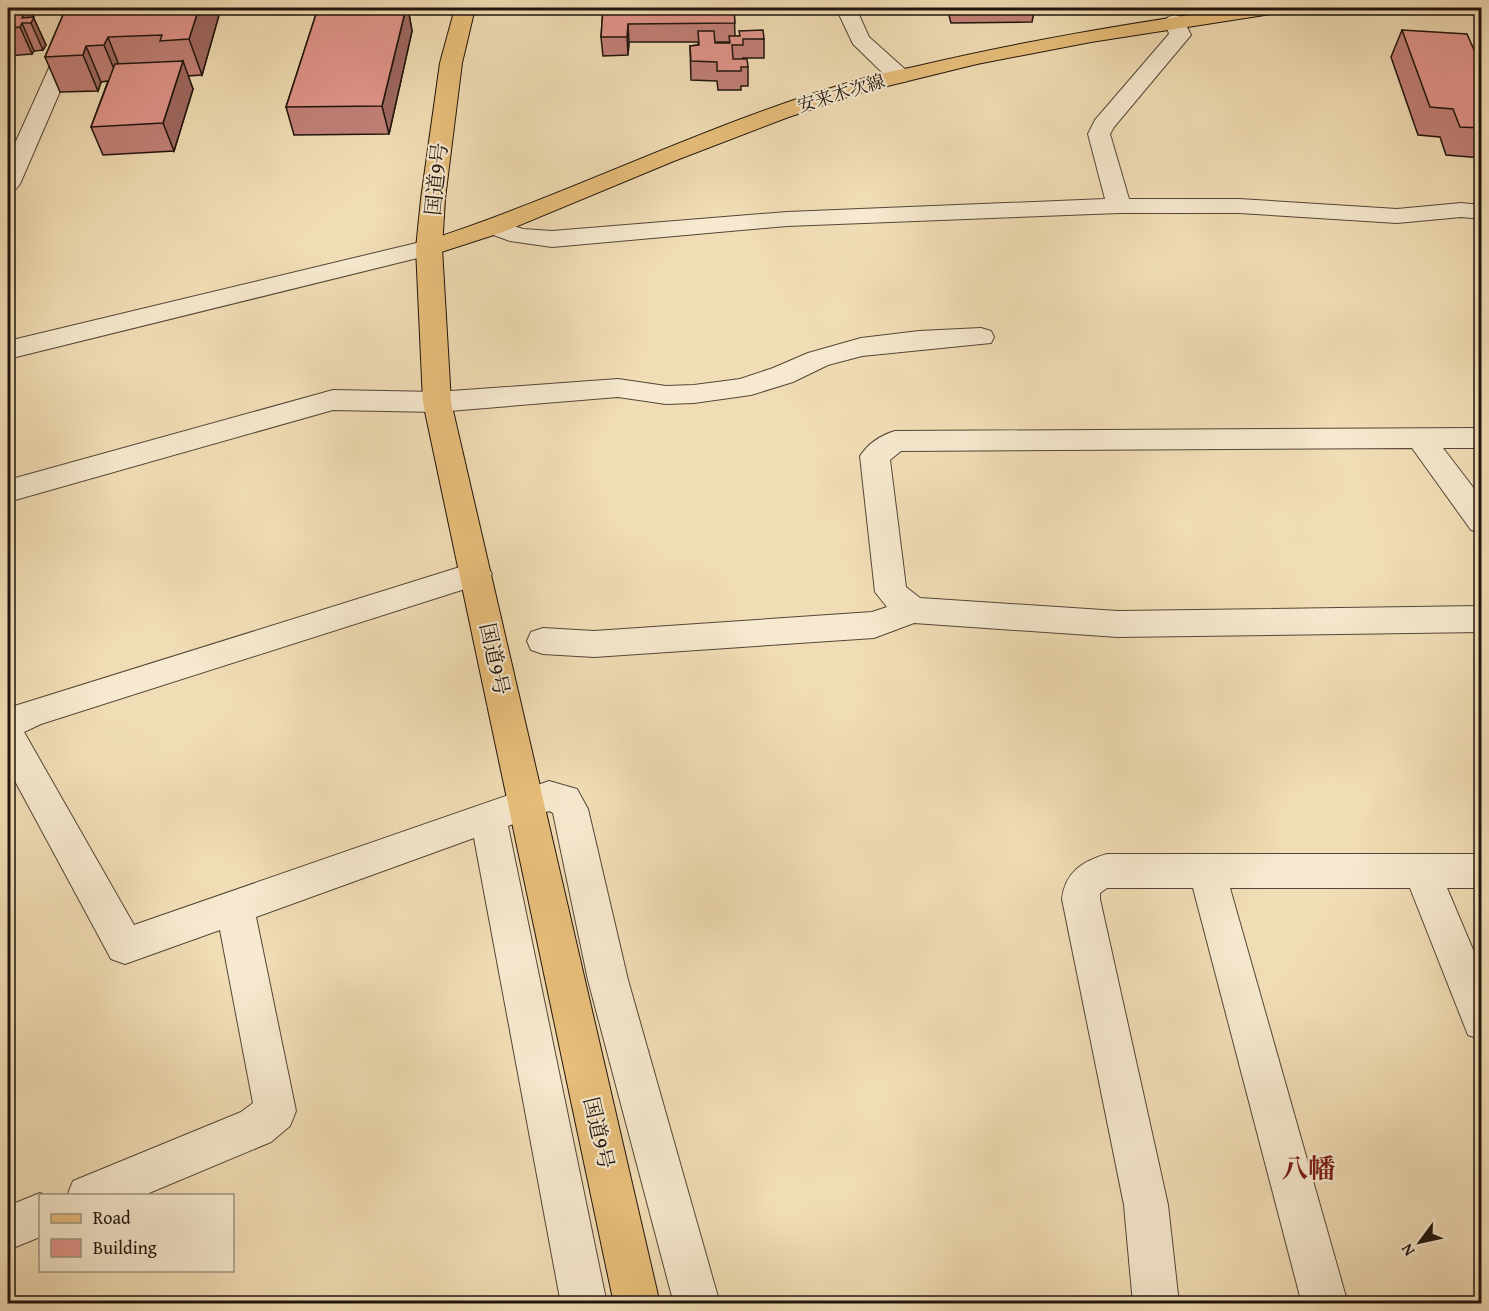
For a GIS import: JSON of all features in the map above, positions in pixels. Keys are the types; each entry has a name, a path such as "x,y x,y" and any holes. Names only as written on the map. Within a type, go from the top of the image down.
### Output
{"main road":[{"name":"国道9号","path":"465,8 451,63 433,199 429,248 437,402 637,1304"},
{"name":"安来木次線","path":"429,248 494,227 778,113 852,88 1034,47 1217,11 1272,8"}],"street":[{"path":"8,184 86,8"},
{"path":"846,8 860,40 899,76"},
{"path":"1119,206 1099,134 1103,125 1180,35 1175,21"},
{"path":"494,227 519,236 552,239 787,219 1119,206 1239,207 1397,216 1461,210 1482,212"},
{"path":"8,350 429,248"},
{"path":"8,491 333,400 437,402 618,388 666,395 694,394 741,388 783,375 818,359 861,347 918,340 981,337"},
{"path":"1420,438 1482,522"},
{"path":"912,610 891,592 875,456 895,441 1482,438"},
{"path":"8,723 31,713 476,574"},
{"path":"543,641 594,644 874,625 912,610 1118,624 1482,619"},
{"path":"8,736 124,946 549,796 556,796 564,800 570,809 608,980 697,1304"},
{"path":"488,818 584,1304"},
{"path":"1156,1304 1146,1205 1081,899 1081,888 1092,877 1107,871 1482,871"},
{"path":"1207,871 1325,1304"},
{"path":"1422,872 1482,1021"},
{"path":"93,1194 256,1127 275,1111 235,908"},
{"path":"8,1228 39,1215"}],"building":[{"path":"8,8 27,8 22,18 34,17 31,23 22,23 20,27 8,28"},
{"path":"66,8 199,8 189,39 160,41 162,35 108,37 104,45 86,46 83,55 45,57"},
{"path":"318,8 406,8 382,106 286,107"},
{"path":"734,8 735,23 628,24 627,37 601,37 603,9"},
{"path":"763,30 764,39 743,39 743,45 732,45 733,59 747,59 748,67 741,67 741,71 717,71 717,62 691,61 690,46 699,45 698,31 714,31 715,43 730,43 729,36 740,36 739,31"},
{"path":"1402,30 1467,34 1482,68 1482,128 1460,127 1453,109 1430,107"},
{"path":"183,61 163,123 91,127 115,64"}],"district":[{"name":"八幡","path":"1308,1168"}]}
